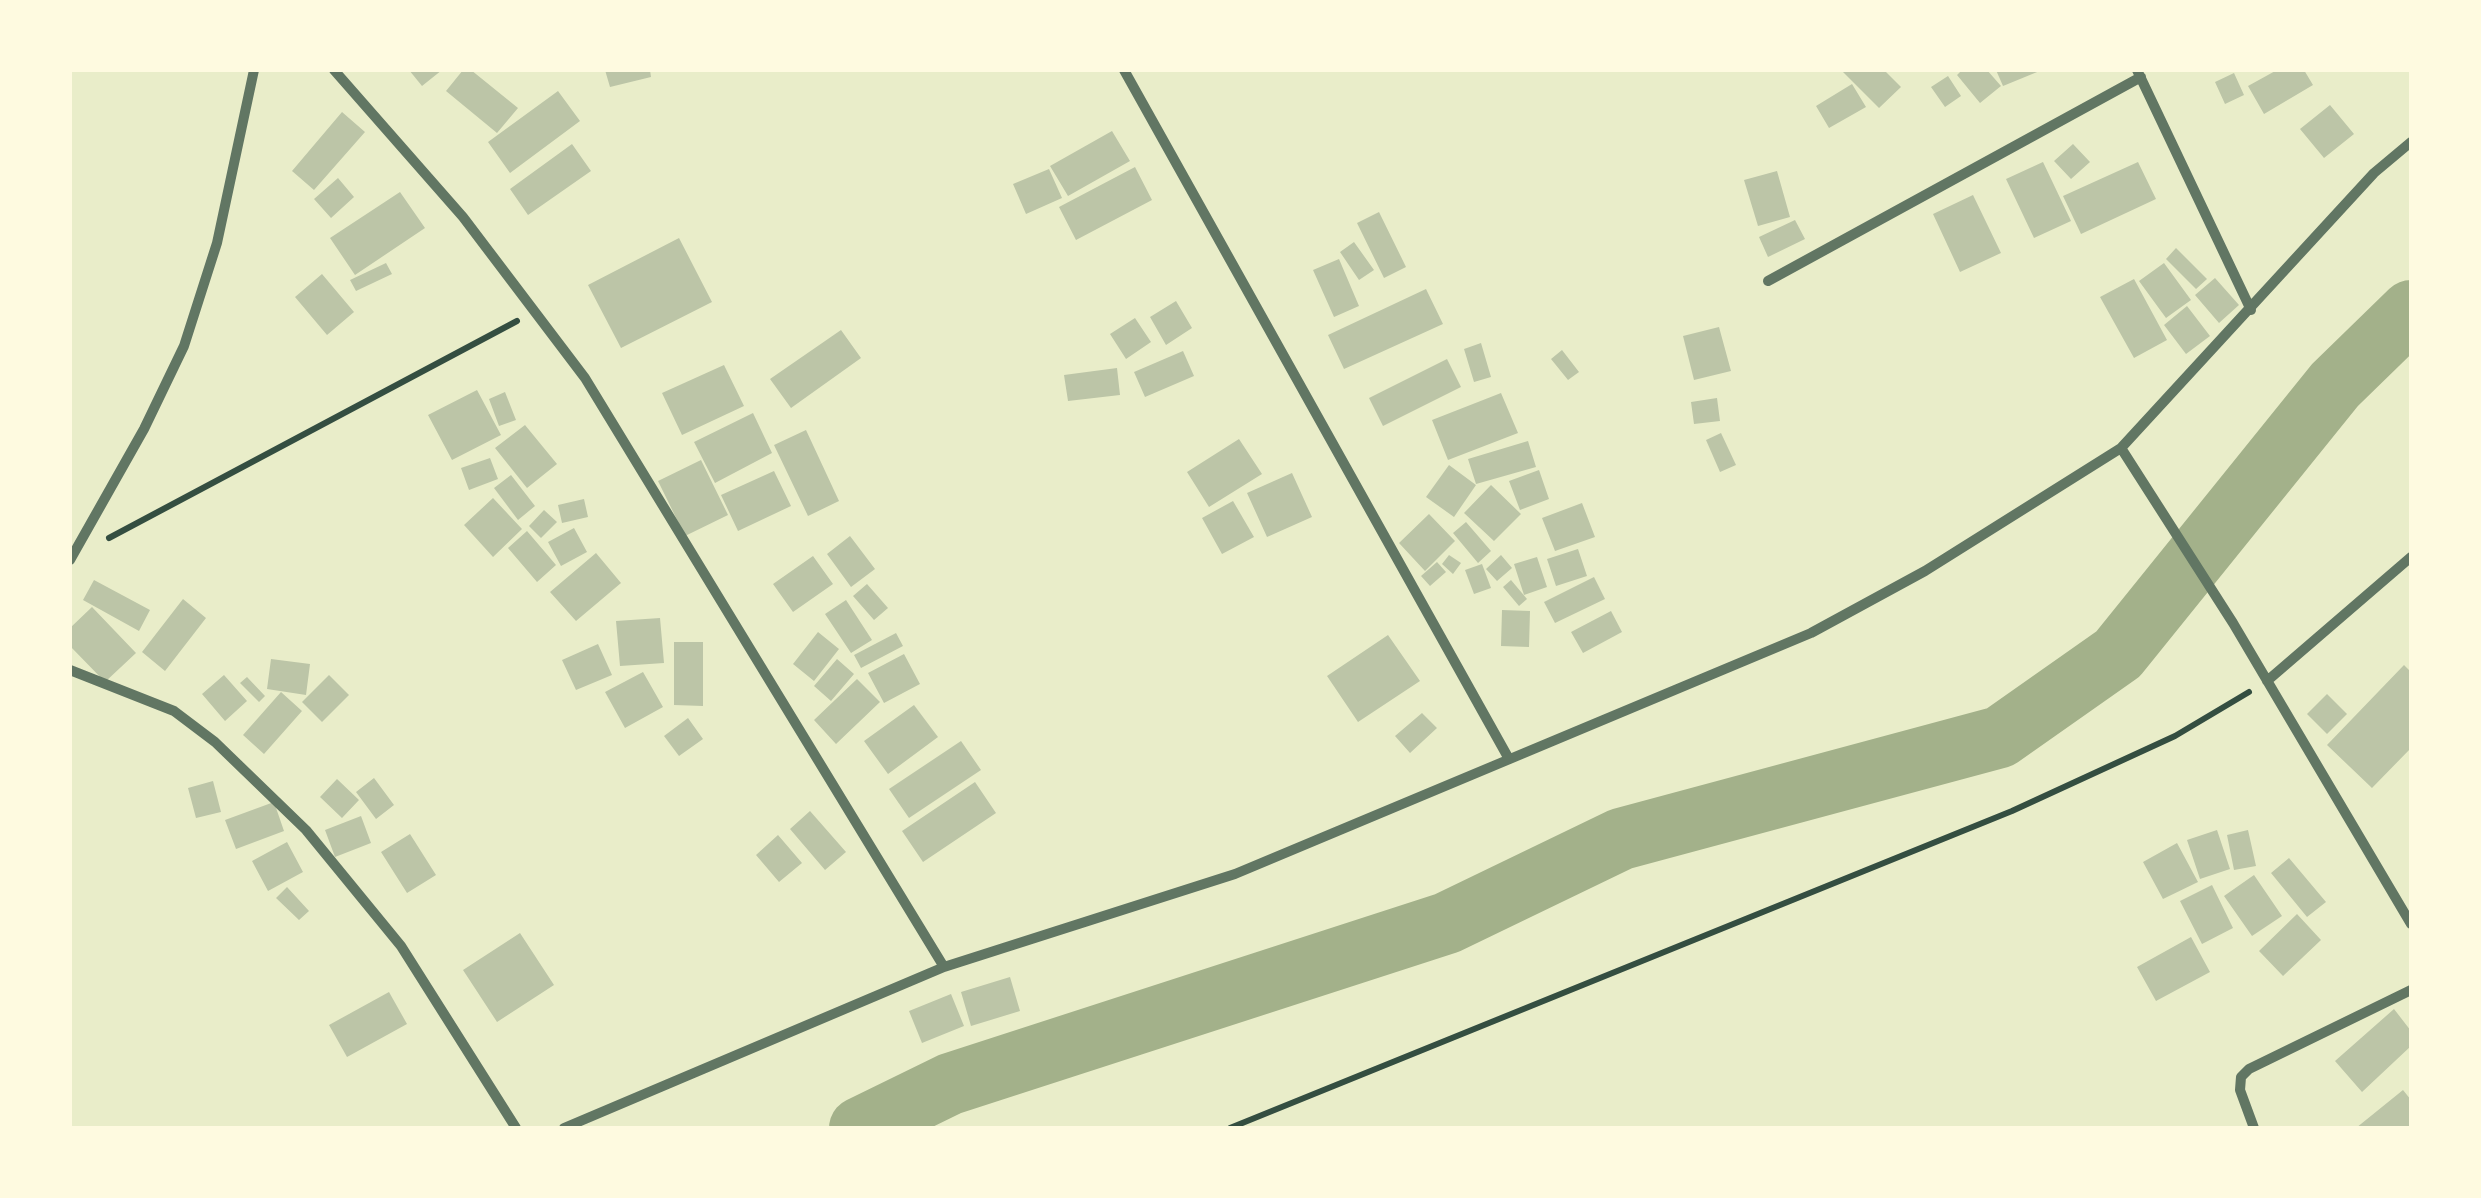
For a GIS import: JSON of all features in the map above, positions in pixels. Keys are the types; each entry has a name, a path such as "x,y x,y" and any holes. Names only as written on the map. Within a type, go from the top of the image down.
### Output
{"street":[{"path":"71,559 144,429 184,346 217,243 254,70"},
{"path":"334,70 418,163 586,378 944,967"},
{"path":"1124,70 1510,759"},
{"path":"1768,282 2139,74 2250,310"},
{"path":"564,1128 944,967 1235,874 1811,633 1925,570 2122,448 2374,173 2411,142"},
{"path":"2122,448 2233,623 2411,924"},
{"path":"2267,680 2411,557"},
{"path":"70,670 174,710 215,742 306,830 401,946 516,1128"},
{"path":"2254,1128 2240,1090 2241,1077 2250,1069 2411,990"}],"path":[{"path":"71,559 536,310"},
{"path":"1230,1128 2012,811 2175,736 2267,680"}],"building":[{"path":"409,70 442,70 422,86"},
{"path":"463,70 471,70 518,108 497,133 446,91"},
{"path":"605,70 650,70 651,77 610,87"},
{"path":"1841,70 1884,70 1901,87 1879,108"},
{"path":"1962,70 1987,70 2001,86 1980,103 1957,75"},
{"path":"1996,70 2042,70 2003,86"},
{"path":"2277,70 2304,70 2313,85 2264,114 2248,86"},
{"path":"2234,73 2244,95 2225,104 2215,82"},
{"path":"1948,76 1961,96 1945,107 1931,87"},
{"path":"1852,84 1866,107 1829,128 1816,106"},
{"path":"558,91 580,121 510,173 488,142"},
{"path":"2330,105 2354,134 2324,158 2300,129"},
{"path":"342,112 365,132 314,190 292,171"},
{"path":"1112,131 1130,161 1068,196 1050,166"},
{"path":"572,144 591,171 528,215 510,189"},
{"path":"2073,144 2090,162 2071,179 2054,161"},
{"path":"2043,162 2071,221 2034,238 2006,179"},
{"path":"2138,162 2156,199 2081,234 2063,196"},
{"path":"1135,167 1152,200 1076,240 1059,207"},
{"path":"1049,169 1062,198 1026,214 1013,184"},
{"path":"1777,171 1790,217 1758,226 1744,180"},
{"path":"338,178 354,197 331,218 314,199"},
{"path":"400,192 425,228 355,275 330,238"},
{"path":"1973,195 2001,253 1960,272 1933,214"},
{"path":"1379,212 1406,267 1384,278 1357,223"},
{"path":"1795,220 1805,239 1768,257 1759,237"},
{"path":"679,238 712,302 621,348 588,285"},
{"path":"1354,242 1374,270 1359,280 1340,252"},
{"path":"2176,248 2207,279 2196,289 2166,259"},
{"path":"1339,259 1359,306 1334,317 1313,270"},
{"path":"386,263 392,274 356,291 350,280"},
{"path":"2164,263 2191,300 2166,318 2139,281"},
{"path":"322,274 354,312 327,335 295,297"},
{"path":"2215,278 2239,305 2219,323 2195,295"},
{"path":"2134,279 2167,340 2134,358 2100,297"},
{"path":"1426,289 1443,324 1344,369 1328,335"},
{"path":"1176,301 1192,328 1166,345 1150,317"},
{"path":"2187,306 2210,336 2186,354 2164,325"},
{"path":"1135,318 1151,342 1126,359 1110,334"},
{"path":"1719,327 1731,371 1694,380 1683,336"},
{"path":"841,330 861,358 791,408 770,379"},
{"path":"1481,343 1491,377 1474,382 1464,349"},
{"path":"1562,350 1579,372 1568,380 1551,359"},
{"path":"1183,351 1194,376 1145,397 1134,372"},
{"path":"1447,359 1461,387 1383,426 1369,398"},
{"path":"724,365 744,406 682,435 662,393"},
{"path":"1117,368 1120,395 1068,401 1064,375"},
{"path":"477,390 501,435 452,460 428,415"},
{"path":"505,392 516,420 499,426 489,399"},
{"path":"1501,393 1518,433 1448,460 1432,420"},
{"path":"1717,398 1720,421 1694,424 1691,402"},
{"path":"753,413 772,453 715,483 694,442"},
{"path":"525,425 557,464 527,488 495,448"},
{"path":"806,430 839,501 808,516 774,445"},
{"path":"1721,433 1736,465 1720,472 1706,440"},
{"path":"1239,439 1262,474 1209,507 1187,472"},
{"path":"1528,441 1536,467 1476,484 1468,459"},
{"path":"490,458 498,479 469,490 461,468"},
{"path":"701,460 728,515 685,536 658,481"},
{"path":"1449,465 1476,485 1454,517 1426,497"},
{"path":"1539,470 1549,499 1520,510 1509,481"},
{"path":"774,471 791,506 738,531 721,495"},
{"path":"1292,473 1312,517 1267,537 1247,493"},
{"path":"511,475 535,506 518,520 494,488"},
{"path":"1491,485 1521,514 1494,541 1464,513"},
{"path":"493,498 522,529 493,557 464,525"},
{"path":"584,499 588,517 562,523 558,505"},
{"path":"1233,501 1254,537 1222,554 1202,518"},
{"path":"1582,503 1595,537 1555,551 1542,518"},
{"path":"544,510 557,522 541,538 529,526"},
{"path":"1429,514 1455,541 1425,571 1399,543"},
{"path":"1466,522 1491,551 1478,563 1453,533"},
{"path":"574,528 587,552 561,566 548,542"},
{"path":"527,531 556,565 537,582 508,548"},
{"path":"850,536 875,569 851,587 827,554"},
{"path":"1578,549 1587,576 1556,586 1547,559"},
{"path":"596,553 621,583 576,621 550,592"},
{"path":"1449,555 1461,563 1453,574 1442,564"},
{"path":"1501,555 1512,568 1497,581 1486,569"},
{"path":"813,556 833,584 793,612 773,584"},
{"path":"1537,557 1547,587 1524,595 1514,564"},
{"path":"1437,562 1446,572 1430,586 1421,576"},
{"path":"1482,564 1491,588 1474,594 1465,570"},
{"path":"1594,577 1605,599 1555,623 1544,602"},
{"path":"94,580 150,610 139,631 83,600"},
{"path":"1511,580 1527,599 1519,606 1503,587"},
{"path":"867,584 888,608 874,620 853,596"},
{"path":"183,599 206,618 165,671 142,652"},
{"path":"846,600 872,640 851,653 825,614"},
{"path":"92,607 136,653 105,682 70,646 70,628"},
{"path":"1502,610 1530,611 1529,647 1501,646"},
{"path":"1611,611 1622,632 1583,653 1571,632"},
{"path":"660,618 664,663 620,666 616,621"},
{"path":"818,632 839,649 814,681 793,664"},
{"path":"896,633 903,646 861,668 854,655"},
{"path":"1388,635 1420,681 1358,722 1327,676"},
{"path":"674,642 703,642 703,706 674,705"},
{"path":"598,644 612,675 576,690 562,660"},
{"path":"904,654 920,684 884,703 868,673"},
{"path":"271,659 310,664 306,695 267,689"},
{"path":"837,659 854,674 831,701 814,686"},
{"path":"2404,665 2411,672 2411,748 2372,788 2327,745"},
{"path":"643,672 663,707 625,728 605,692"},
{"path":"224,675 247,701 225,721 202,694"},
{"path":"329,675 349,695 322,722 302,702"},
{"path":"247,677 265,696 259,702 240,683"},
{"path":"857,679 880,702 836,744 814,720"},
{"path":"281,692 302,711 264,754 243,735"},
{"path":"2327,694 2347,714 2327,734 2307,714"},
{"path":"914,705 938,737 888,774 864,741"},
{"path":"1422,713 1437,728 1410,753 1395,736"},
{"path":"688,718 703,739 679,756 664,736"},
{"path":"961,741 981,770 909,818 889,789"},
{"path":"374,778 394,805 376,819 356,792"},
{"path":"337,779 359,800 342,818 320,797"},
{"path":"213,781 221,812 196,818 188,788"},
{"path":"975,782 996,813 923,862 902,831"},
{"path":"274,802 284,831 236,849 225,820"},
{"path":"810,811 846,852 825,870 790,829"},
{"path":"361,816 371,843 335,857 325,830"},
{"path":"2217,830 2230,869 2200,879 2187,840"},
{"path":"2248,830 2256,866 2234,870 2227,835"},
{"path":"410,834 436,875 407,893 381,852"},
{"path":"778,835 802,863 779,882 756,855"},
{"path":"287,842 303,872 268,891 252,861"},
{"path":"2177,843 2198,882 2163,899 2143,862"},
{"path":"2289,858 2326,902 2307,917 2271,873"},
{"path":"2254,875 2282,916 2252,936 2224,896"},
{"path":"2212,885 2233,928 2202,944 2180,901"},
{"path":"287,887 309,911 299,920 276,898"},
{"path":"2297,914 2321,940 2283,976 2259,951"},
{"path":"520,933 554,985 497,1022 463,970"},
{"path":"2191,937 2210,972 2156,1001 2137,967"},
{"path":"1010,977 1020,1011 971,1026 961,992"},
{"path":"389,992 407,1024 347,1057 329,1025"},
{"path":"951,994 964,1026 922,1043 909,1011"},
{"path":"2394,1009 2411,1031 2411,1046 2362,1092 2335,1061"},
{"path":"2403,1090 2411,1100 2411,1126 2356,1128"}],"waterway":[{"path":"860,1128 950,1084 1447,923 1621,839 2000,737 2118,654 2335,385 2411,311"}]}
